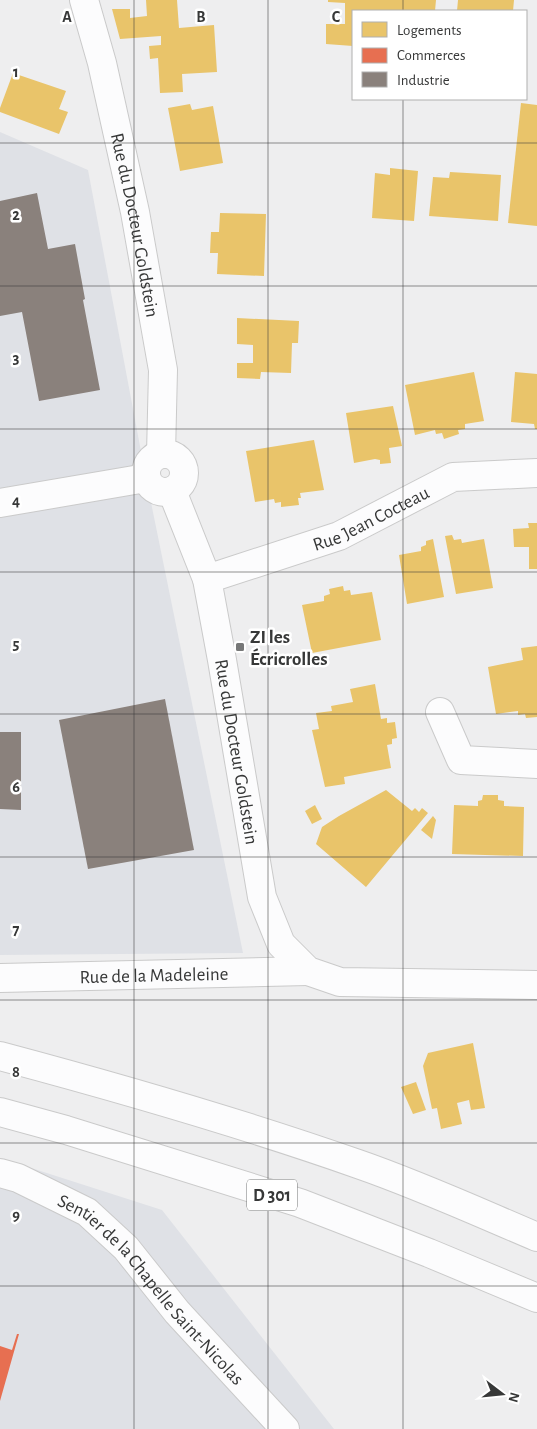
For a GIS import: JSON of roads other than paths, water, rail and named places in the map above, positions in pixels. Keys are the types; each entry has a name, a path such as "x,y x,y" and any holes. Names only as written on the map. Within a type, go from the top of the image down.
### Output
{"street":[{"name":"Rue du Docteur Goldstein","path":"84,0 102,63 133,203 163,370 161,454"},
{"path":"161,454 173,456 182,465 184,477 177,488 172,491 165,492 153,488 146,478 150,460 161,454"},
{"name":"Rue Jean Cocteau","path":"207,579 339,536 453,477 537,473"},
{"path":"0,503 146,478"},
{"name":"Rue du Docteur Goldstein","path":"172,491 207,579 262,897 281,944 308,971 340,982 537,985"},
{"path":"440,712 461,760 537,764"},
{"name":"Rue de la Madeleine","path":"0,978 308,971"},
{"path":"0,1056 109,1085 359,1165 426,1190 537,1237"},
{"name":"D 301","path":"0,1112 66,1130 300,1204 429,1252 537,1298"},
{"name":"Sentier de la Chapelle Saint-Nicolas","path":"0,1173 18,1178 87,1212 126,1248 177,1312 285,1429"},
{"path":"300,1204 537,1280"}],"place":[{"name":"ZI les Écricrolles","path":"240,647"}]}
